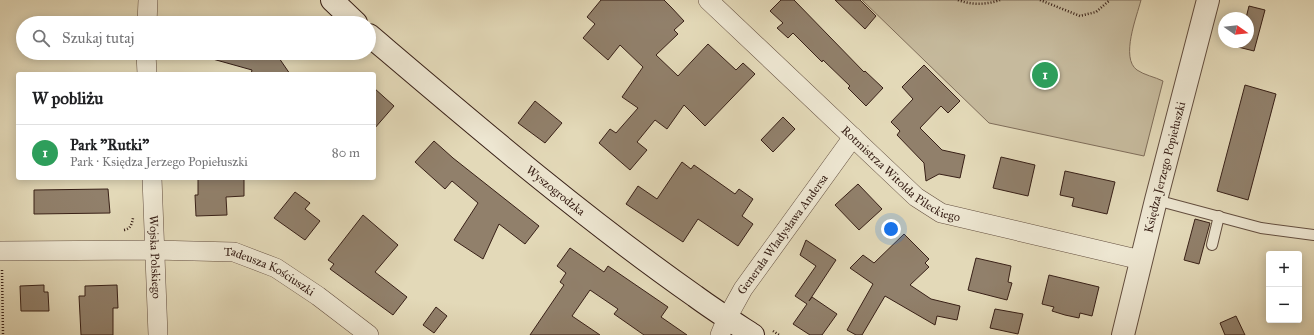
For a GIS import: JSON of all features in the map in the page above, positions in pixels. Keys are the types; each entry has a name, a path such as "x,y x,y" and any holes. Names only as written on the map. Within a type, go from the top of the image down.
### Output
{"main road":[{"path":"332,0 349,16"},
{"name":"Księdza Jerzego Popiełuszki","path":"1123,335 1140,260 1208,0"},
{"name":"Wyszogrodzka","path":"376,40 446,101 542,179 620,241 695,296 724,326 753,335"}],"street":[{"path":"147,16 148,0"},
{"name":"Rotmistrza Witolda Pileckiego","path":"708,0 916,197 941,213 1140,260"},
{"path":"146,60 147,72"},
{"name":"Generała Władysława Andersa","path":"724,326 743,290 853,137"},
{"name":"Wojska Polskiego","path":"152,180 158,335"},
{"name":"Tadeusza Kościuszki","path":"1,258 154,250 234,252 276,268 318,296 369,335"}],"lane":[{"path":"1156,200 1261,228 1314,235"},
{"path":"1212,245 1219,216"}],"path":[{"path":"958,0 969,4 994,2 1000,0"},
{"path":"1040,0 1080,16 1096,12 1110,0"},
{"path":"120,230 127,230 132,225 134,213"},
{"path":"1,258 3,335"}],"shaded area":[{"path":"862,0 1141,0 1131,36 1130,56 1132,64 1137,70 1163,81 1144,156 989,123"}],"building":[{"path":"601,0 664,0 684,21 674,30 678,34 656,55 678,76 708,44 736,70 743,63 755,74 705,126 684,105 667,129 655,120 637,142 647,150 630,170 599,143 610,129 616,133 638,108 622,97 643,67 620,45 608,60 583,38 595,24 587,17"},
{"path":"781,0 794,0 864,72 865,71 883,88 866,106 848,88 850,86 823,60 822,62 793,33 788,38 777,28 783,23 770,11"},
{"path":"835,0 860,0 876,16 865,29"},
{"path":"1249,6 1265,10 1254,51 1242,48 1254,48 1254,12 1248,12"},
{"path":"216,60 280,60 289,72 252,72 252,70"},
{"path":"924,65 960,101 948,113 941,106 920,128 942,150 965,155 960,178 939,174 926,181 924,163 897,135 900,131 891,122 913,99 902,87"},
{"path":"1245,85 1276,94 1248,200 1217,191"},
{"path":"376,90 394,106 376,127"},
{"path":"535,101 562,123 545,143 518,123"},
{"path":"783,117 795,129 773,152 761,140"},
{"path":"434,141 453,158 539,226 525,244 499,224 483,259 454,240 478,203 452,181 445,189 415,162"},
{"path":"1001,157 1035,165 1028,196 993,188"},
{"path":"682,162 691,169 694,165 735,194 739,189 753,199 742,216 753,224 738,246 698,219 683,242 626,204 638,186 657,199"},
{"path":"1065,171 1115,182 1107,214 1072,206 1074,198 1060,195"},
{"path":"198,180 244,180 244,196 226,197 227,215 196,216 195,195 198,195"},
{"path":"858,184 882,209 859,230 835,205"},
{"path":"108,189 110,213 34,214 34,190"},
{"path":"295,192 310,203 305,209 320,221 305,240 274,218"},
{"path":"363,215 398,245 375,272 407,297 393,315 330,269 334,264 328,260"},
{"path":"1195,219 1210,223 1199,264 1184,260"},
{"path":"904,234 929,259 925,263 929,267 910,285 931,299 960,306 957,320 937,316 935,325 885,296 862,335 856,335 847,330 873,284 850,268 863,255 874,263"},
{"path":"806,240 836,260 809,301 812,297 837,314 822,335 810,335 793,324 807,304 795,296 816,266 800,255"},
{"path":"570,248 604,272 608,266 668,307 661,317 687,335 644,335 614,314 618,309 590,290 572,316 600,335 530,335 564,285 560,282 566,273 557,266"},
{"path":"976,258 1011,266 1008,282 1012,283 1007,300 968,290"},
{"path":"1049,275 1099,287 1092,316 1080,313 1079,318 1065,315 1052,311 1054,307 1042,304"},
{"path":"44,285 44,292 48,292 49,311 21,311 20,286"},
{"path":"117,285 118,308 113,308 113,335 81,335 79,296 85,296 85,286"},
{"path":"436,307 447,316 434,333 423,325"},
{"path":"995,309 1023,314 1018,334 990,328"},
{"path":"1236,316 1245,335 1225,335 1220,323"}],"place":[{"name":"Park \"Rutki\"","path":"1045,75"}]}
